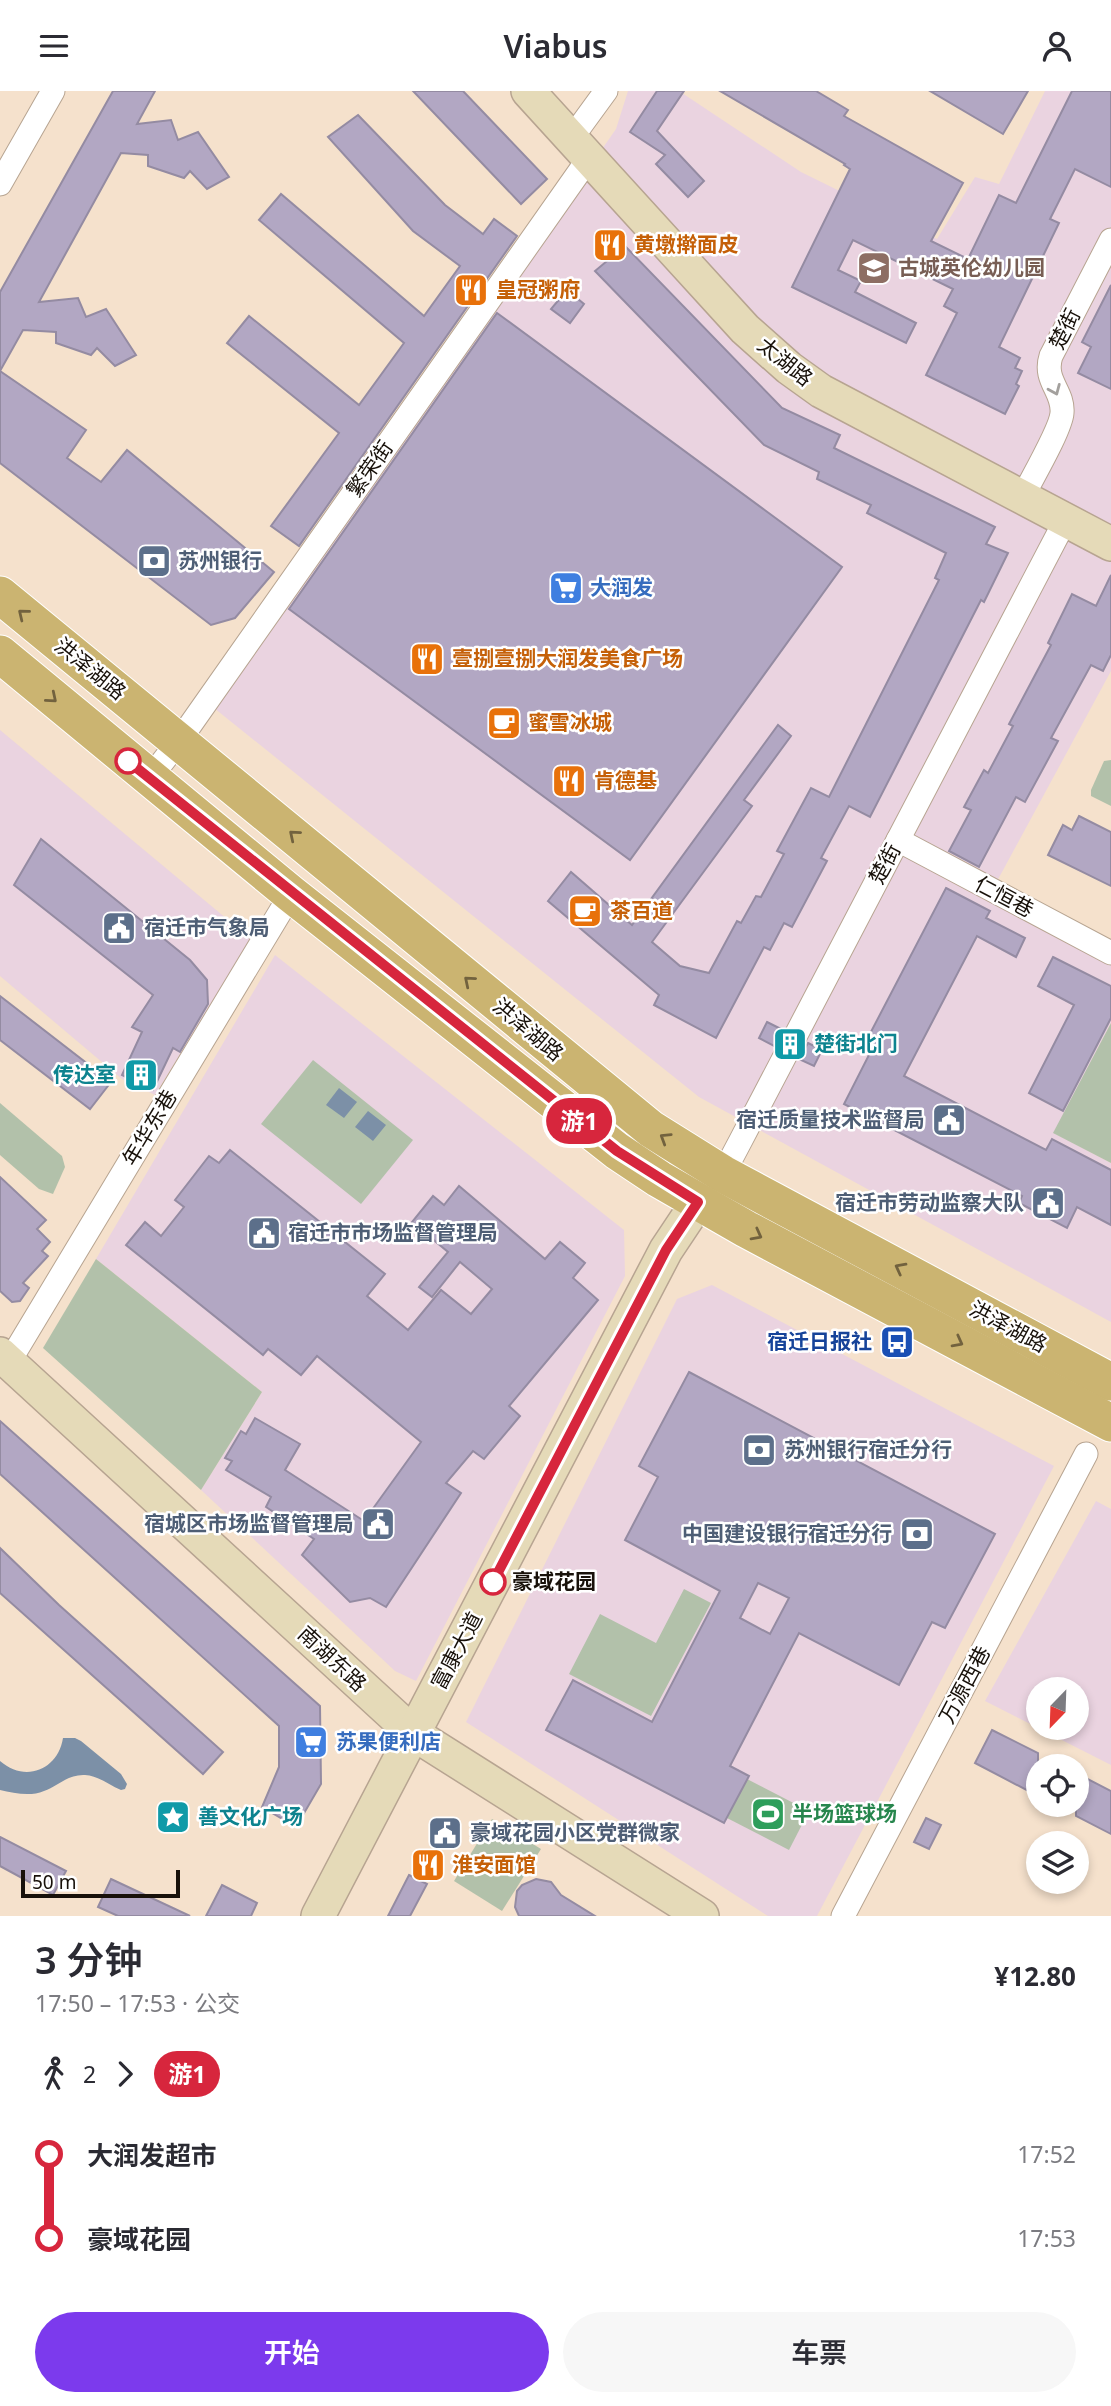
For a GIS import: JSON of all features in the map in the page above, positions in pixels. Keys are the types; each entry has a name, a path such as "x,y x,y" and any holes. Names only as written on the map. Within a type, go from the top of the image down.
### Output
{"main road":[{"name":"洪泽湖路","path":"0,595 651,1129 723,1174 1111,1382"},
{"name":"洪泽湖路","path":"0,654 291,894 617,1151 698,1202 1111,1423"}],"street":[{"path":"0,184 53,91"},
{"name":"太湖路","path":"528,91 745,329 789,369 821,391 1111,544"},
{"name":"繁荣街","path":"149,779 179,741 580,148 606,91"},
{"name":"楚街","path":"1022,498 1062,415 1057,391 1050,379 1048,367 1051,356 1111,240"},
{"name":"楚街","path":"698,1202 723,1174 1065,521"},
{"name":"仁恒巷","path":"898,840 1111,953"},
{"name":"年华东巷","path":"4,1358 291,894"},
{"name":"富康大道","path":"318,1916 666,1250 698,1202"},
{"name":"南湖东路","path":"4,1358 414,1734 702,1916"},
{"name":"万源西巷","path":"843,1916 1086,1454"}],"shaded area":[{"path":"628,91 679,91 801,172 937,239 975,177 999,184 1045,91 1111,91 1111,671 989,896 1111,959 1111,1023 1054,1133 1111,1163 1111,1322 699,1097 214,708 616,129"},
{"name":"宿迁市气象局","path":"0,730 251,939 155,1095 122,1079 0,976"},
{"path":"275,955 624,1230 625,1276 416,1681 395,1671 201,1490 262,1392 96,1259"},
{"path":"712,1285 1054,1466 817,1916 768,1916 466,1722 677,1299"},
{"path":"1096,1501 1111,1509 1111,1765 1062,1740 1089,1740 1089,1677 1026,1677 1026,1722 985,1701"}],"green space":[{"path":"1111,760 1111,806 1091,796 1091,790 1104,761"},
{"path":"1111,1023 1111,1163 1053,1133"},
{"path":"313,1060 413,1140 361,1204 261,1124"},
{"path":"0,1103 62,1156 65,1167 53,1194 39,1189 0,1155"},
{"path":"96,1259 262,1392 201,1490 43,1348"},
{"path":"684,1589 711,1603 651,1716 569,1674 600,1614 656,1643"},
{"name":"半场篮球场","path":"747,1779 809,1811 789,1850 727,1818"},
{"path":"492,1819 541,1849 502,1911 454,1881"}],"water":[{"path":"339,1088 357,1102 344,1118 326,1105"},
{"path":"368,1111 386,1125 373,1141 355,1127"},
{"path":"63,1738 81,1741 121,1774 127,1784 125,1789 121,1790 85,1775 73,1776 39,1793 22,1794 0,1790 0,1761 20,1771 39,1770 55,1758"}],"building":[{"path":"113,91 155,91 137,124 171,120 178,140 198,132 229,177 207,189 190,171 184,178 148,166 148,155 121,153 39,302 78,298 86,317 106,309 136,355 115,366 97,348 91,355 56,343 56,332 23,330 0,371 0,292"},
{"path":"413,91 463,91 547,179 521,204"},
{"path":"657,91 684,91 657,131 704,181 688,197 656,164 665,155 630,132"},
{"path":"720,91 816,91 848,110 844,116 963,183 931,241 968,259 999,195 1016,203 1072,91 1111,91 1111,187 1075,169 1050,219 1059,223 999,347 1020,358 1015,368 1022,371 1016,384 1019,386 1005,414 926,375 957,313 944,306 953,289 853,240 838,270 861,281 855,292 916,323 906,343 792,287 850,169"},
{"path":"930,91 1028,91 1003,134"},
{"path":"358,115 445,205 483,234 494,219 517,236 299,546 271,526 339,433 227,343 249,316 359,405 404,343 259,220 281,194 424,316 460,266 413,231 328,137"},
{"path":"625,246 782,408 840,435 834,448 995,527 986,544 1008,553 984,602 981,600 870,817 849,806 821,858 827,861 792,927 784,923 770,950 764,947 716,1038 654,1005 659,995 548,901 571,872 632,925 778,725 791,736 744,800 752,806 652,942 680,966 709,973 737,921 741,923 756,896 761,897 784,854 777,851 811,788 829,797 939,580 935,578 946,553 867,513 871,505 817,479 819,472 764,445 595,271"},
{"path":"1111,285 1111,389 1078,373 1091,347 1082,342"},
{"path":"567,290 584,304 570,323 551,309"},
{"name":"大润发","path":"497,313 842,567 630,860 289,609"},
{"path":"0,371 86,430 67,458 101,482 127,450 274,572 235,618 211,625 0,463"},
{"path":"1111,575 1111,655 1103,671 1091,665 1051,738 1058,741 1025,802 1016,797 979,867 949,851 971,810 964,807 984,770 988,773 1013,726 1009,724 1051,645 1048,643 1072,594 1096,606"},
{"path":"1079,816 1111,832 1111,886 1048,855 1063,825 1072,830"},
{"path":"41,839 190,960 207,980 208,1004 180,1052 173,1048 153,1090 122,1075 142,1032 132,1027 153,995 14,885"},
{"path":"946,888 990,911 986,918 1025,938 1016,957 977,936 904,1076 1046,1150 1052,1139 1111,1170 1111,1225 1077,1207 1067,1228 1019,1203 1022,1196 844,1104 870,1053 862,1049"},
{"path":"1053,957 1111,986 1111,1018 1063,1111 1029,1093 1074,1005 1038,986"},
{"path":"0,996 111,1082 90,1109 0,1040"},
{"path":"767,1022 783,1030 774,1046 759,1038"},
{"path":"808,1043 822,1050 814,1066 799,1059"},
{"path":"230,1150 385,1274 367,1296 408,1330 441,1290 471,1314 492,1289 460,1262 432,1297 419,1287 448,1252 412,1222 433,1196 444,1205 459,1186 545,1259 560,1242 585,1263 573,1278 598,1300 509,1406 520,1416 484,1459 473,1451 446,1483 461,1493 386,1607 370,1598 350,1602 302,1555 314,1539 266,1507 271,1497 226,1470 232,1461 225,1458 241,1431 246,1434 255,1418 300,1444 285,1470 364,1521 421,1442 317,1356 301,1375 268,1349 263,1355 126,1245 145,1222 161,1236 184,1207 175,1200 209,1156 219,1163"},
{"path":"0,1177 46,1220 37,1229 50,1242 42,1251 48,1256 23,1283 29,1288 20,1301 12,1302 0,1291"},
{"path":"689,1372 995,1534 945,1628 932,1622 899,1685 799,1633 730,1766 749,1776 724,1823 546,1730 573,1680 652,1722 720,1591 625,1540 658,1477 639,1466","holes":["758,1583 789,1598 770,1634 740,1618"]},
{"path":"0,1421 320,1706 321,1784 296,1827 262,1807 279,1767 279,1726 0,1474"},
{"path":"0,1548 59,1605 223,1752 203,1774 0,1593"},
{"path":"992,1730 1038,1753 1026,1754 1026,1790 975,1763"},
{"path":"1089,1780 1111,1791 1111,1834 1078,1817 1089,1817"},
{"path":"926,1818 941,1825 929,1849 914,1842"},
{"path":"0,1837 66,1871 53,1895 0,1866"},
{"path":"409,1875 427,1884 410,1916 388,1916"},
{"path":"111,1879 190,1916 118,1916 98,1907"},
{"path":"536,1879 551,1882 561,1895 595,1916 519,1916 515,1907 517,1891 522,1885"},
{"path":"222,1885 257,1903 251,1916 206,1916"}],"bus line":[{"name":"游1","path":"128,761 291,894 617,1151 698,1202 666,1250 493,1582"}],"place":[{"name":"黄墩擀面皮","path":"610,245"},
{"name":"古城英伦幼儿园","path":"874,268"},
{"name":"皇冠粥府","path":"471,290"},
{"name":"苏州银行","path":"154,561"},
{"name":"大润发","path":"566,588"},
{"name":"壹捌壹捌大润发美食广场","path":"427,659"},
{"name":"蜜雪冰城","path":"504,723"},
{"name":"肯德基","path":"569,781"},
{"name":"茶百道","path":"585,911"},
{"name":"宿迁市气象局","path":"119,928"},
{"name":"楚街北门","path":"790,1044"},
{"name":"传达室","path":"141,1075"},
{"name":"宿迁质量技术监督局","path":"949,1120"},
{"name":"宿迁市劳动监察大队","path":"1048,1203"},
{"name":"宿迁市市场监督管理局","path":"264,1233"},
{"name":"宿迁日报社","path":"897,1342"},
{"name":"苏州银行宿迁分行","path":"759,1450"},
{"name":"宿城区市场监督管理局","path":"378,1524"},
{"name":"中国建设银行宿迁分行","path":"917,1534"},
{"name":"豪域花园","path":"493,1582"},
{"name":"苏果便利店","path":"311,1742"},
{"name":"半场篮球场","path":"768,1814"},
{"name":"善文化广场","path":"173,1817"},
{"name":"豪域花园小区党群微家","path":"445,1833"},
{"name":"淮安面馆","path":"428,1865"}]}
